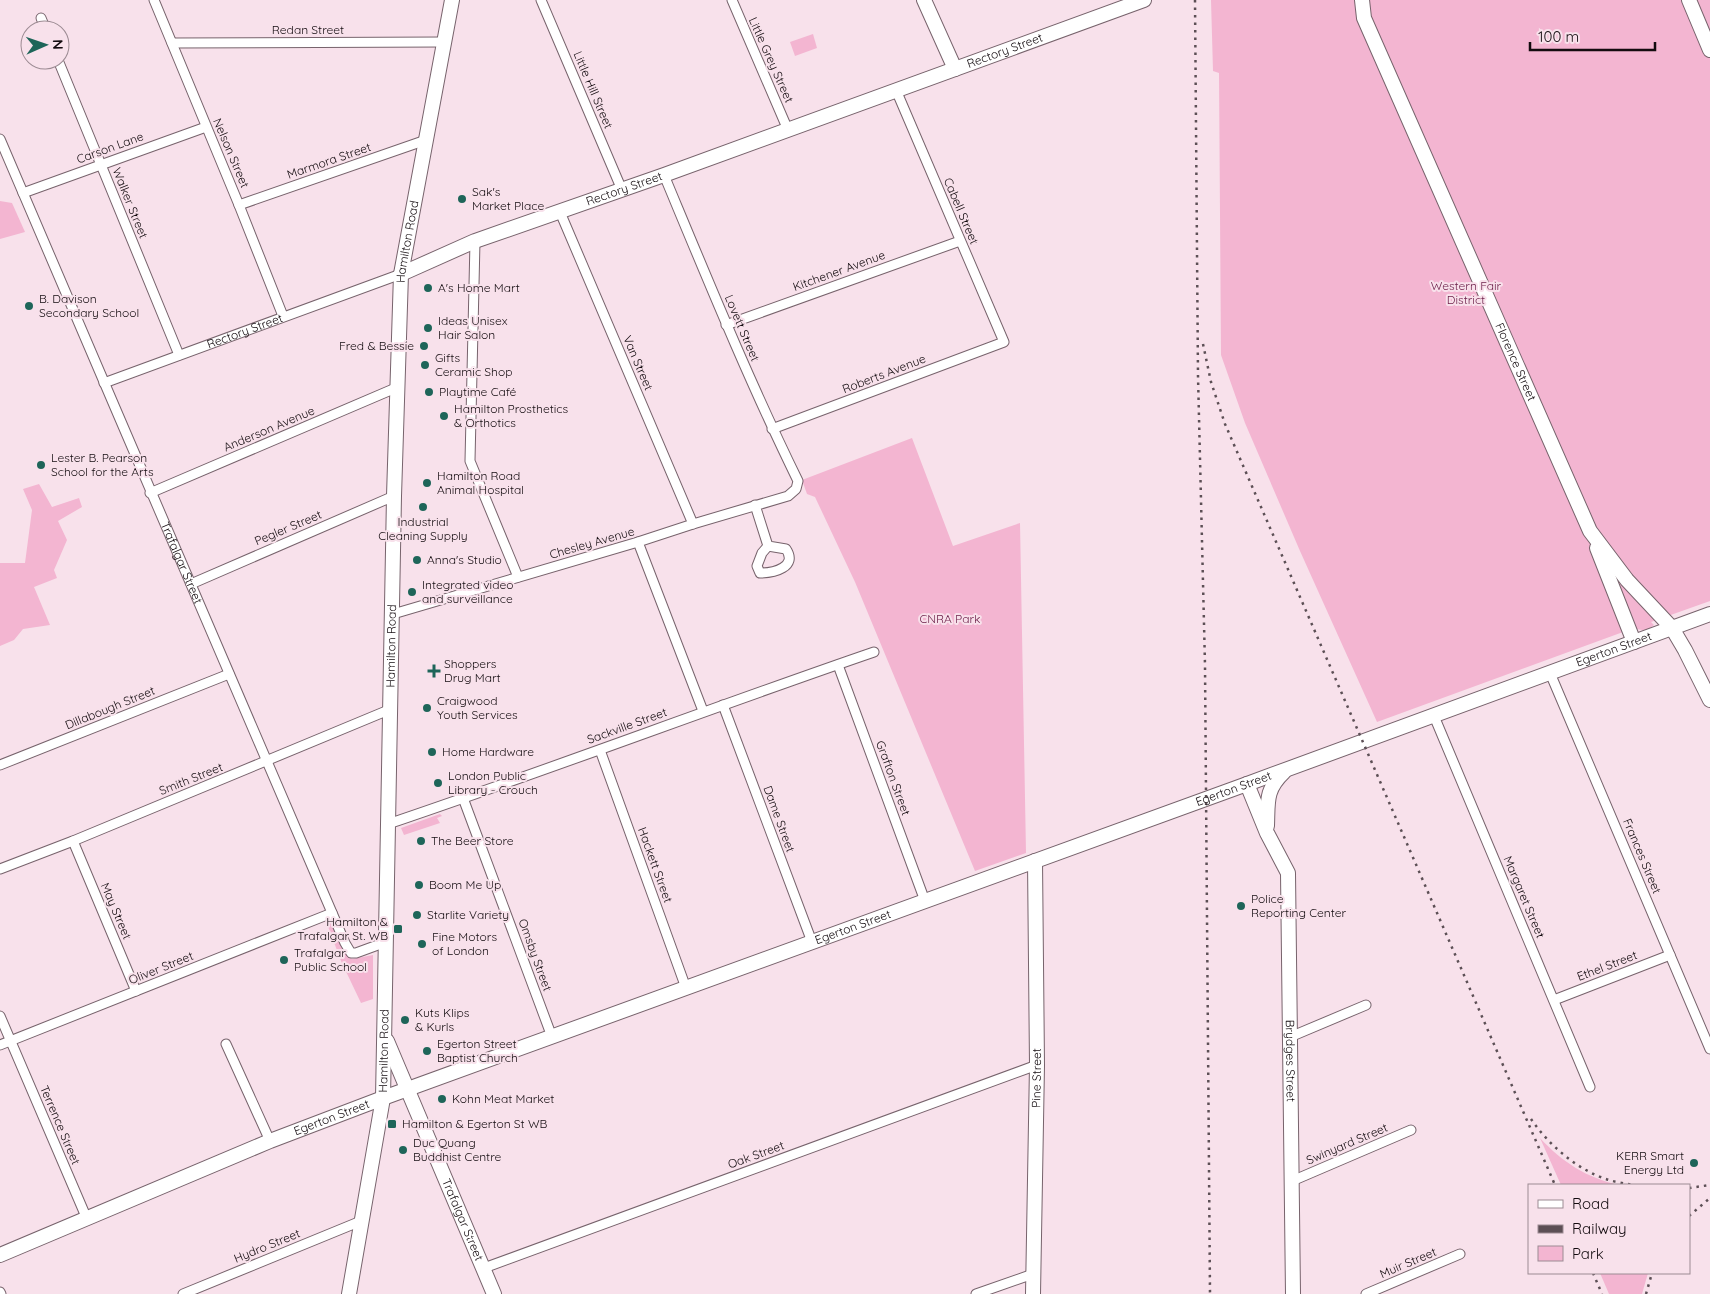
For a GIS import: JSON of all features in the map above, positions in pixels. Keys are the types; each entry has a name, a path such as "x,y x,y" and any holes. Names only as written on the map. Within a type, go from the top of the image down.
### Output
{"street":[{"name":"Nelson Street","path":"154,0 283,316"},
{"name":"Hamilton Road","path":"349,1294 382,1098 394,496 401,274 452,0"},
{"name":"Little Hill Street","path":"541,0 622,190"},
{"name":"Little Grey Street","path":"732,0 788,130"},
{"path":"924,0 955,69"},
{"name":"Rectory Street","path":"104,383 401,274 475,241 664,175 1144,0"},
{"path":"1356,0 1364,18"},
{"name":"Florence Street","path":"1362,0 1364,18 1590,531 1627,580 1672,628 1710,700"},
{"path":"1688,0 1710,50"},
{"name":"Redan Street","path":"172,43 444,42"},
{"name":"Walker Street","path":"62,70 179,355"},
{"name":"Cabell Street","path":"896,90 1004,342"},
{"name":"Carson Lane","path":"23,193 206,127"},
{"name":"Trafalgar Street","path":"0,139 150,493 192,584 345,943 351,953 362,952 386,942"},
{"name":"Marmora Street","path":"239,205 426,140"},
{"name":"Lovett Street","path":"664,175 726,325 772,429 798,481 796,489"},
{"name":"Van Street","path":"560,212 693,524"},
{"path":"475,241 470,461 518,577"},
{"name":"Kitchener Avenue","path":"726,325 960,241"},
{"name":"Roberts Avenue","path":"772,429 1004,342"},
{"name":"Anderson Avenue","path":"150,493 398,387"},
{"name":"Chesley Avenue","path":"392,614 788,496 796,489"},
{"name":"Pegler Street","path":"192,584 394,496"},
{"path":"755,505 768,546"},
{"path":"1590,531 1634,642"},
{"path":"638,542 703,712"},
{"name":"Egerton Street","path":"0,1255 270,1140 382,1098 1710,614"},
{"name":"Sackville Street","path":"388,824 874,652"},
{"name":"Grafton Street","path":"838,664 925,901"},
{"name":"Frances Street","path":"1550,673 1710,1049"},
{"name":"Dillabough Street","path":"0,765 229,674"},
{"name":"Dame Street","path":"724,705 812,942"},
{"name":"Smith Street","path":"0,869 73,841 391,709"},
{"name":"Margaret Street","path":"1434,716 1590,1087"},
{"name":"Hackett Street","path":"600,750 686,988"},
{"path":"1268,833 1268,796 1272,785 1286,770"},
{"name":"Brydges Street","path":"1247,784 1288,873 1293,1294"},
{"name":"Omsby Street","path":"463,798 552,1037"},
{"name":"May Street","path":"73,841 136,991"},
{"name":"Pine Street","path":"1033,1294 1036,861"},
{"name":"Oliver Street","path":"0,1046 332,913"},
{"name":"Ethel Street","path":"1554,1000 1670,956"},
{"path":"1290,1037 1366,1005"},
{"name":"Terrence Street","path":"0,1016 87,1219"},
{"name":"Trafalgar Street","path":"384,1036 494,1294"},
{"path":"226,1044 270,1140"},
{"name":"Oak Street","path":"484,1268 1036,1065"},
{"name":"Swinyard Street","path":"1292,1181 1411,1130"},
{"name":"Hydro Street","path":"183,1294 361,1221"},
{"name":"Muir Street","path":"1366,1294 1460,1254"},
{"path":"976,1294 1033,1274"}],"green space":[{"name":"Western Fair District","path":"1211,0 1710,0 1710,601 1651,622 1654,625 1647,629 1634,628 1377,722 1245,423 1221,355 1219,73 1213,71"},
{"path":"813,34 817,48 795,56 790,42"},
{"path":"0,201 12,203 25,232 0,239"},
{"name":"CNRA Park","path":"912,438 953,546 1020,523 1026,853 975,871 855,582 815,497 807,494 802,480"},
{"path":"39,484 52,507 79,498 82,507 58,521 67,540 54,570 57,578 34,587 50,625 23,629 14,640 0,646 0,563 25,563 32,510 23,489"},
{"path":"440,814 442,816 437,818 440,823 404,835 401,828"},
{"path":"330,920 348,956 352,959 373,955 373,999 361,1003 341,961 326,921"},
{"path":"1540,1138 1566,1162 1596,1178 1615,1184 1561,1184"},
{"path":"1600,1274 1648,1274 1642,1294 1609,1294"}],"railway":[{"path":"1195,0 1198,376 1205,665 1210,1294"},
{"path":"1203,344 1211,382 1225,424 1555,1184"},
{"path":"1531,1119 1554,1146 1584,1169 1606,1179 1627,1184"},
{"path":"1690,1188 1710,1185"},
{"path":"1690,1215 1710,1198"},
{"path":"1593,1274 1602,1294"},
{"path":"1646,1294 1652,1274"}],"place":[{"name":"Sak's Market Place","path":"462,199"},
{"name":"A's Home Mart","path":"428,288"},
{"name":"B. Davison Secondary School","path":"29,306"},
{"name":"Ideas Unisex Hair Salon","path":"428,328"},
{"name":"Fred & Bessie","path":"424,346"},
{"name":"Gifts Ceramic Shop","path":"425,365"},
{"name":"Playtime Café","path":"429,392"},
{"name":"Hamilton Prosthetics & Orthotics","path":"444,416"},
{"name":"Lester B. Pearson School for the Arts","path":"41,465"},
{"name":"Hamilton Road Animal Hospital","path":"427,483"},
{"name":"Industrial Cleaning Supply","path":"423,507"},
{"name":"Anna's Studio","path":"417,560"},
{"name":"Integrated video and surveillance","path":"412,592"},
{"name":"Shoppers Drug Mart","path":"434,671"},
{"name":"Craigwood Youth Services","path":"427,708"},
{"name":"Home Hardware","path":"432,752"},
{"name":"London Public Library - Crouch","path":"438,783"},
{"name":"The Beer Store","path":"421,841"},
{"name":"Boom Me Up","path":"419,885"},
{"name":"Police Reporting Center","path":"1241,906"},
{"name":"Starlite Variety","path":"417,915"},
{"name":"Hamilton & Trafalgar St. WB","path":"398,929"},
{"name":"Fine Motors of London","path":"422,944"},
{"name":"Trafalgar Public School","path":"284,960"},
{"name":"Kuts Klips & Kurls","path":"405,1020"},
{"name":"Egerton Street Baptist Church","path":"427,1051"},
{"name":"Kohn Meat Market","path":"442,1099"},
{"name":"Hamilton & Egerton St WB","path":"392,1124"},
{"name":"Duc Quang Buddhist Centre","path":"403,1150"},
{"name":"KERR Smart Energy Ltd","path":"1694,1163"}]}
